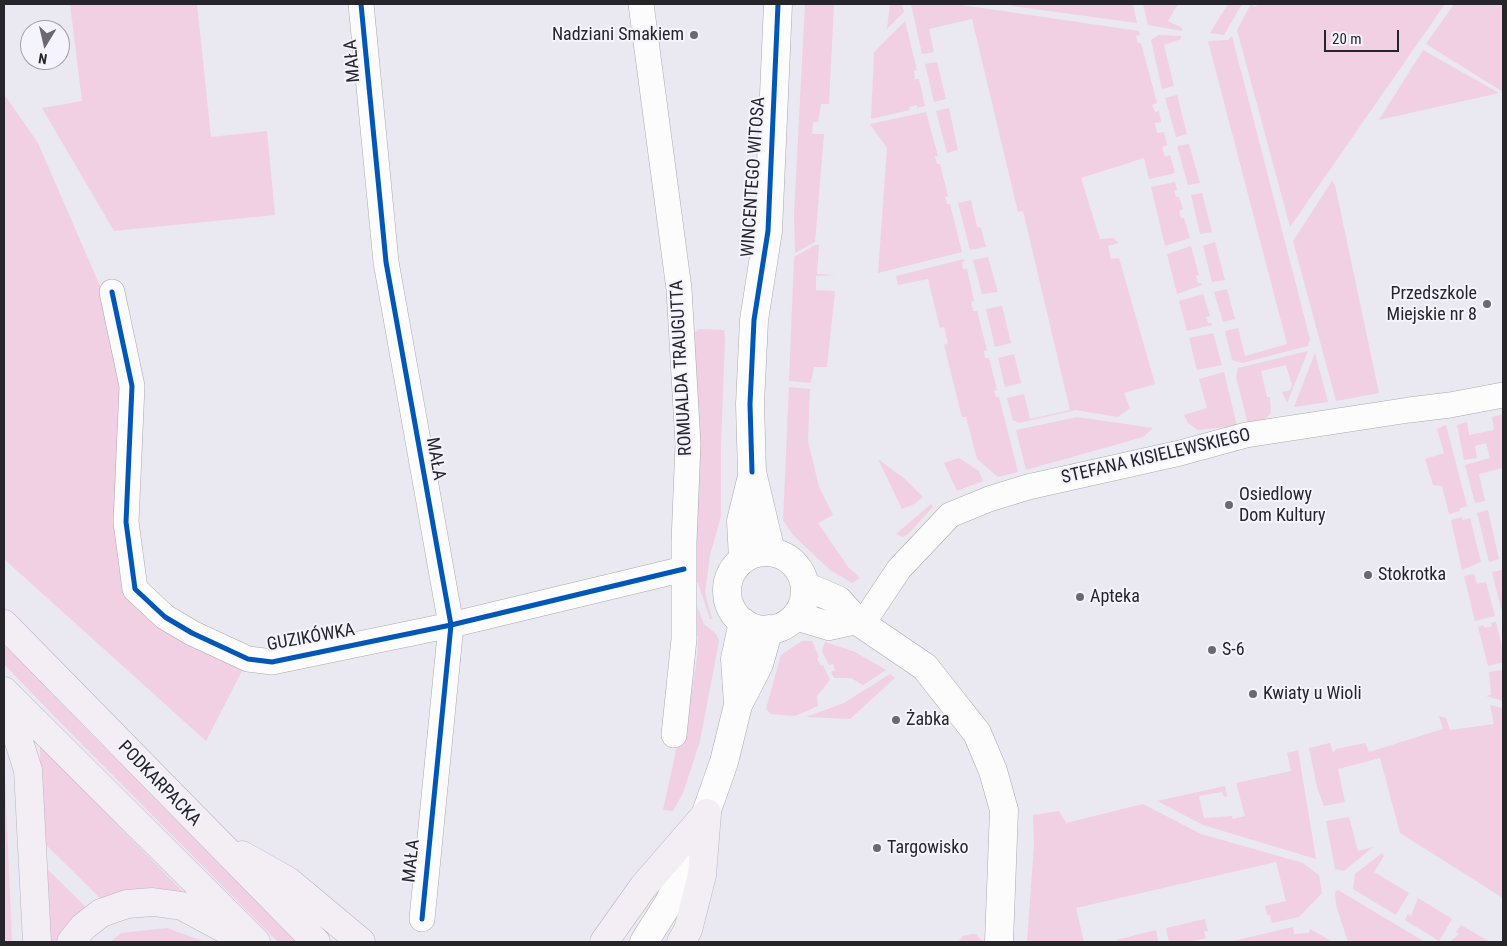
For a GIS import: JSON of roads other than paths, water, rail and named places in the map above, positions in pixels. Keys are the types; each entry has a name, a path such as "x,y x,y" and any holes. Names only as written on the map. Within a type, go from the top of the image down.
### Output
{"main road":[{"name":"PODKARPACKA","path":"4,624 210,837 316,942"},
{"path":"4,690 256,942"},
{"path":"4,708 12,720 28,770 37,942"},
{"path":"604,942 643,887 707,813"},
{"path":"681,942 688,930 702,875 707,813"},
{"path":"210,837 288,881 361,942"},
{"path":"71,942 83,927 101,913 126,904 153,902 182,906 250,942"}],"street":[{"name":"MAŁA","path":"361,4 386,262 451,625 422,919"},
{"name":"ROMUALDA TRAUGUTTA","path":"641,4 679,289 688,444 684,638 674,735"},
{"name":"WINCENTEGO WITOSA","path":"772,552 752,472 750,404 753,328 768,231 778,4"},
{"name":"GUZIKÓWKA","path":"112,292 132,386 126,522 135,588 165,617 192,633 248,659 272,662 451,625 684,569"},
{"name":"STEFANA KISIELEWSKIEGO","path":"859,622 899,568 950,515 989,500 1028,487 1180,453 1246,435 1409,410 1450,406 1503,395"},
{"name":"WINCENTEGO WITOSA","path":"743,559 741,521 752,472"},
{"path":"772,552 789,559 797,567 805,586 803,601 796,616 785,625 770,629 754,628 734,614 728,603 726,590 728,578 734,567 743,559 754,553 772,552"},
{"path":"805,586 838,600 859,622 924,667 977,733 993,771 1004,810 999,942"},
{"path":"796,616 829,626 859,622"},
{"path":"738,705 735,659 743,622"},
{"path":"644,942 668,904 684,872 724,762 738,705 759,664 770,629"}],"place":[{"name":"Nadziani Smakiem","path":"694,35"},
{"name":"Przedszkole Miejskie nr 8","path":"1487,304"},
{"name":"Osiedlowy Dom Kultury","path":"1229,505"},
{"name":"Stokrotka","path":"1368,575"},
{"name":"Apteka","path":"1080,597"},
{"name":"S-6","path":"1212,650"},
{"name":"Kwiaty u Wioli","path":"1253,694"},
{"name":"Żabka","path":"896,720"},
{"name":"Targowisko","path":"877,848"}]}
